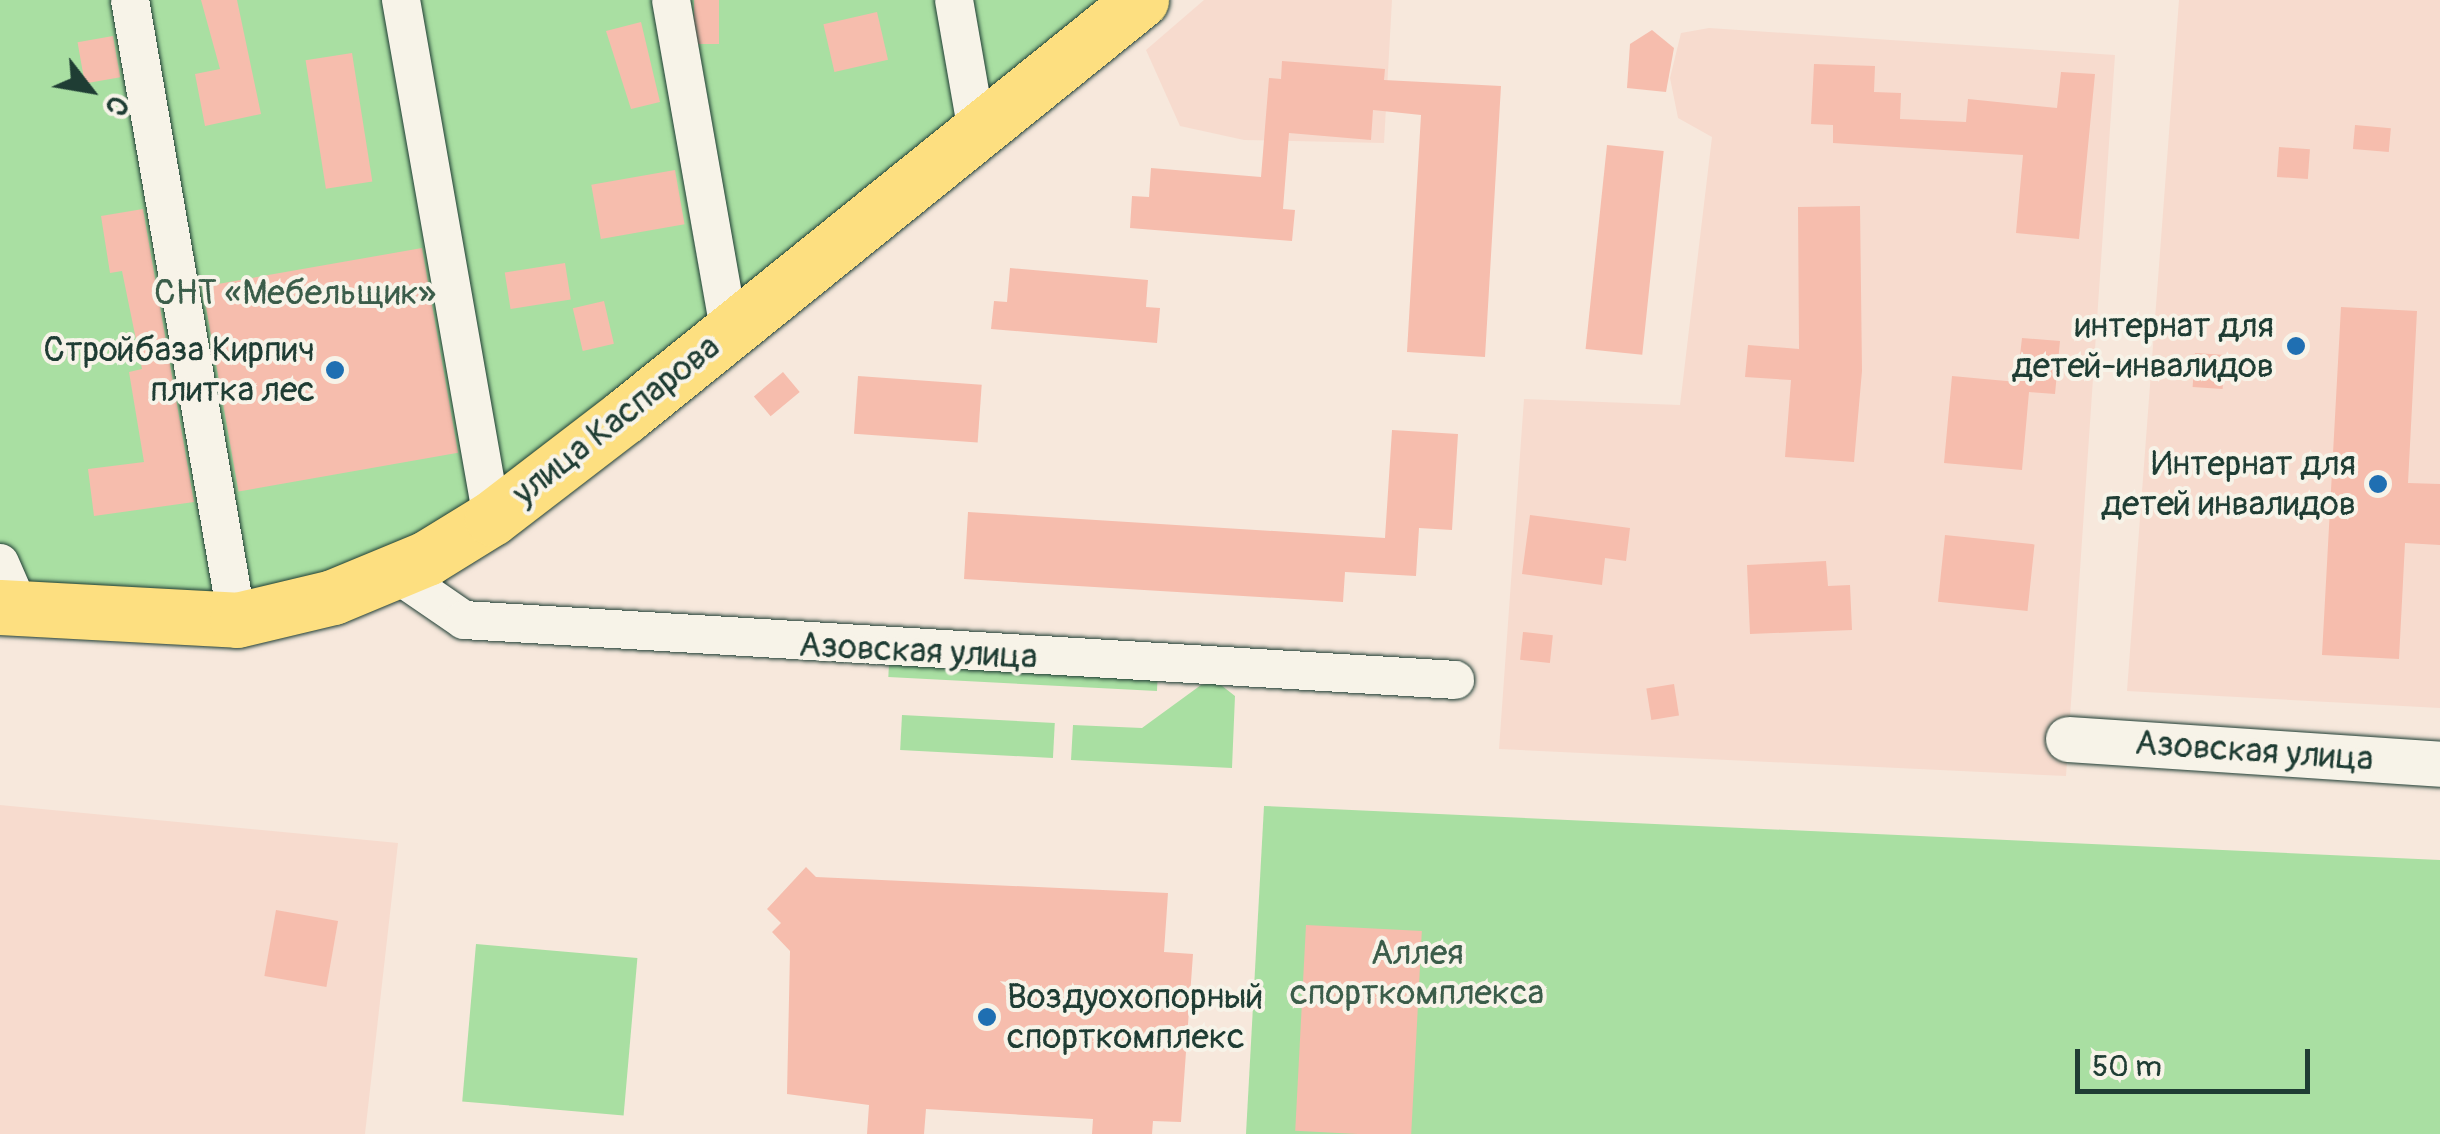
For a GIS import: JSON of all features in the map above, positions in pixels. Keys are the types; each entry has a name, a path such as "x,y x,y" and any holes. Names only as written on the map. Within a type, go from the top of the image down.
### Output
{"main road":[{"name":"улица Каспарова","path":"7,593 236,620 284,612 397,574 492,518 1141,0"}],"street":[{"path":"130,0 236,620"},
{"path":"401,0 492,518"},
{"path":"671,0 730,330"},
{"path":"954,0 977,132"},
{"name":"Азовская улица","path":"397,574 464,620 1455,680"},
{"name":"Азовская улица","path":"2068,739 2440,764"}],"shaded area":[{"path":"1204,0 1392,0 1384,143 1244,140 1180,126 1146,50"},
{"name":"интернат для детей-инвалидов","path":"2179,0 2440,0 2440,708 2127,691"},
{"path":"1709,28 2115,55 2066,776 1499,749 1524,399 1680,405 1712,137 1678,118 1670,78 1681,33"},
{"path":"0,805 398,843 365,1134 0,1134"}],"green space":[{"name":"СНТ «Мебельщик»","path":"0,0 1141,0 772,298 333,597 0,607"},
{"path":"889,664 1158,678 1157,691 888,677"},
{"path":"1217,682 1235,696 1232,768 1071,760 1073,725 1142,728 1201,685"},
{"path":"902,715 1055,723 1053,758 900,750"},
{"name":"Аллея спорткомплекса","path":"1264,806 2440,860 2440,1134 1246,1134"},
{"path":"476,944 637,958 624,1116 462,1101"}],"building":[{"path":"201,0 237,0 261,114 205,126 195,74 220,69"},
{"path":"694,0 719,0 719,44 694,44"},
{"path":"877,12 888,60 834,72 823,24"},
{"path":"641,22 660,102 631,109 606,31"},
{"path":"1652,30 1674,48 1666,92 1627,88 1630,44"},
{"path":"113,36 120,77 85,84 78,42"},
{"path":"352,53 372,181 326,189 306,60"},
{"path":"1282,61 1385,69 1384,80 1501,86 1485,357 1407,352 1421,115 1373,110 1371,140 1289,133 1283,209 1295,210 1292,241 1130,228 1132,196 1149,197 1151,168 1261,177 1269,78 1281,79"},
{"path":"1814,64 1875,66 1874,92 1901,93 1900,119 1966,122 1968,99 2057,108 2061,72 2095,74 2079,239 2016,233 2023,155 1833,143 1833,125 1811,124"},
{"path":"2355,125 2391,128 2389,152 2353,149"},
{"path":"1607,145 1664,151 1642,355 1586,349"},
{"path":"2279,147 2310,149 2308,179 2277,177"},
{"path":"675,170 685,224 601,239 591,185"},
{"path":"1860,206 1862,371 1854,462 1785,457 1791,380 1745,377 1748,345 1799,349 1798,207"},
{"path":"143,209 194,502 94,516 88,469 144,462 129,372 142,369 122,271 110,273 101,216"},
{"name":"Стройбаза Кирпич плитка лес","path":"422,248 458,453 239,492 202,287"},
{"path":"565,263 571,300 511,309 505,273"},
{"path":"1010,268 1148,280 1146,307 1160,308 1157,343 991,329 994,301 1007,302"},
{"path":"604,301 614,344 583,351 573,308"},
{"name":"Интернат для детей инвалидов","path":"2341,307 2417,311 2408,483 2440,484 2440,545 2405,543 2399,659 2322,655"},
{"path":"2022,338 2060,341 2055,394 2029,392 2022,470 1944,463 1952,376 2017,382"},
{"path":"2195,353 2225,355 2223,389 2193,387"},
{"path":"783,372 800,392 771,416 754,396"},
{"path":"858,376 982,385 978,443 854,434"},
{"path":"1392,430 1458,434 1452,530 1419,528 1416,576 1345,572 1343,602 964,579 968,512 1385,538"},
{"path":"1530,515 1630,528 1626,561 1605,558 1602,585 1522,574"},
{"path":"1945,535 2035,544 2028,611 1938,602"},
{"path":"1826,561 1828,586 1850,585 1852,630 1750,634 1747,565"},
{"path":"1523,632 1553,635 1550,663 1520,660"},
{"path":"1674,684 1679,716 1651,720 1646,688"},
{"name":"Воздуохопорный спорткомплекс","path":"806,867 816,877 1168,893 1164,952 1193,954 1181,1122 1153,1121 1152,1134 1092,1134 1093,1119 926,1109 924,1134 867,1134 869,1105 787,1094 790,951 772,932 781,923 767,909"},
{"path":"276,910 338,921 326,987 264,976"},
{"path":"1306,925 1422,931 1411,1134 1295,1131"}],"place":[{"name":"интернат для детей-инвалидов","path":"2296,346"},
{"name":"Стройбаза Кирпич плитка лес","path":"335,370"},
{"name":"Интернат для детей инвалидов","path":"2378,484"},
{"name":"Воздуохопорный спорткомплекс","path":"987,1017"}]}
